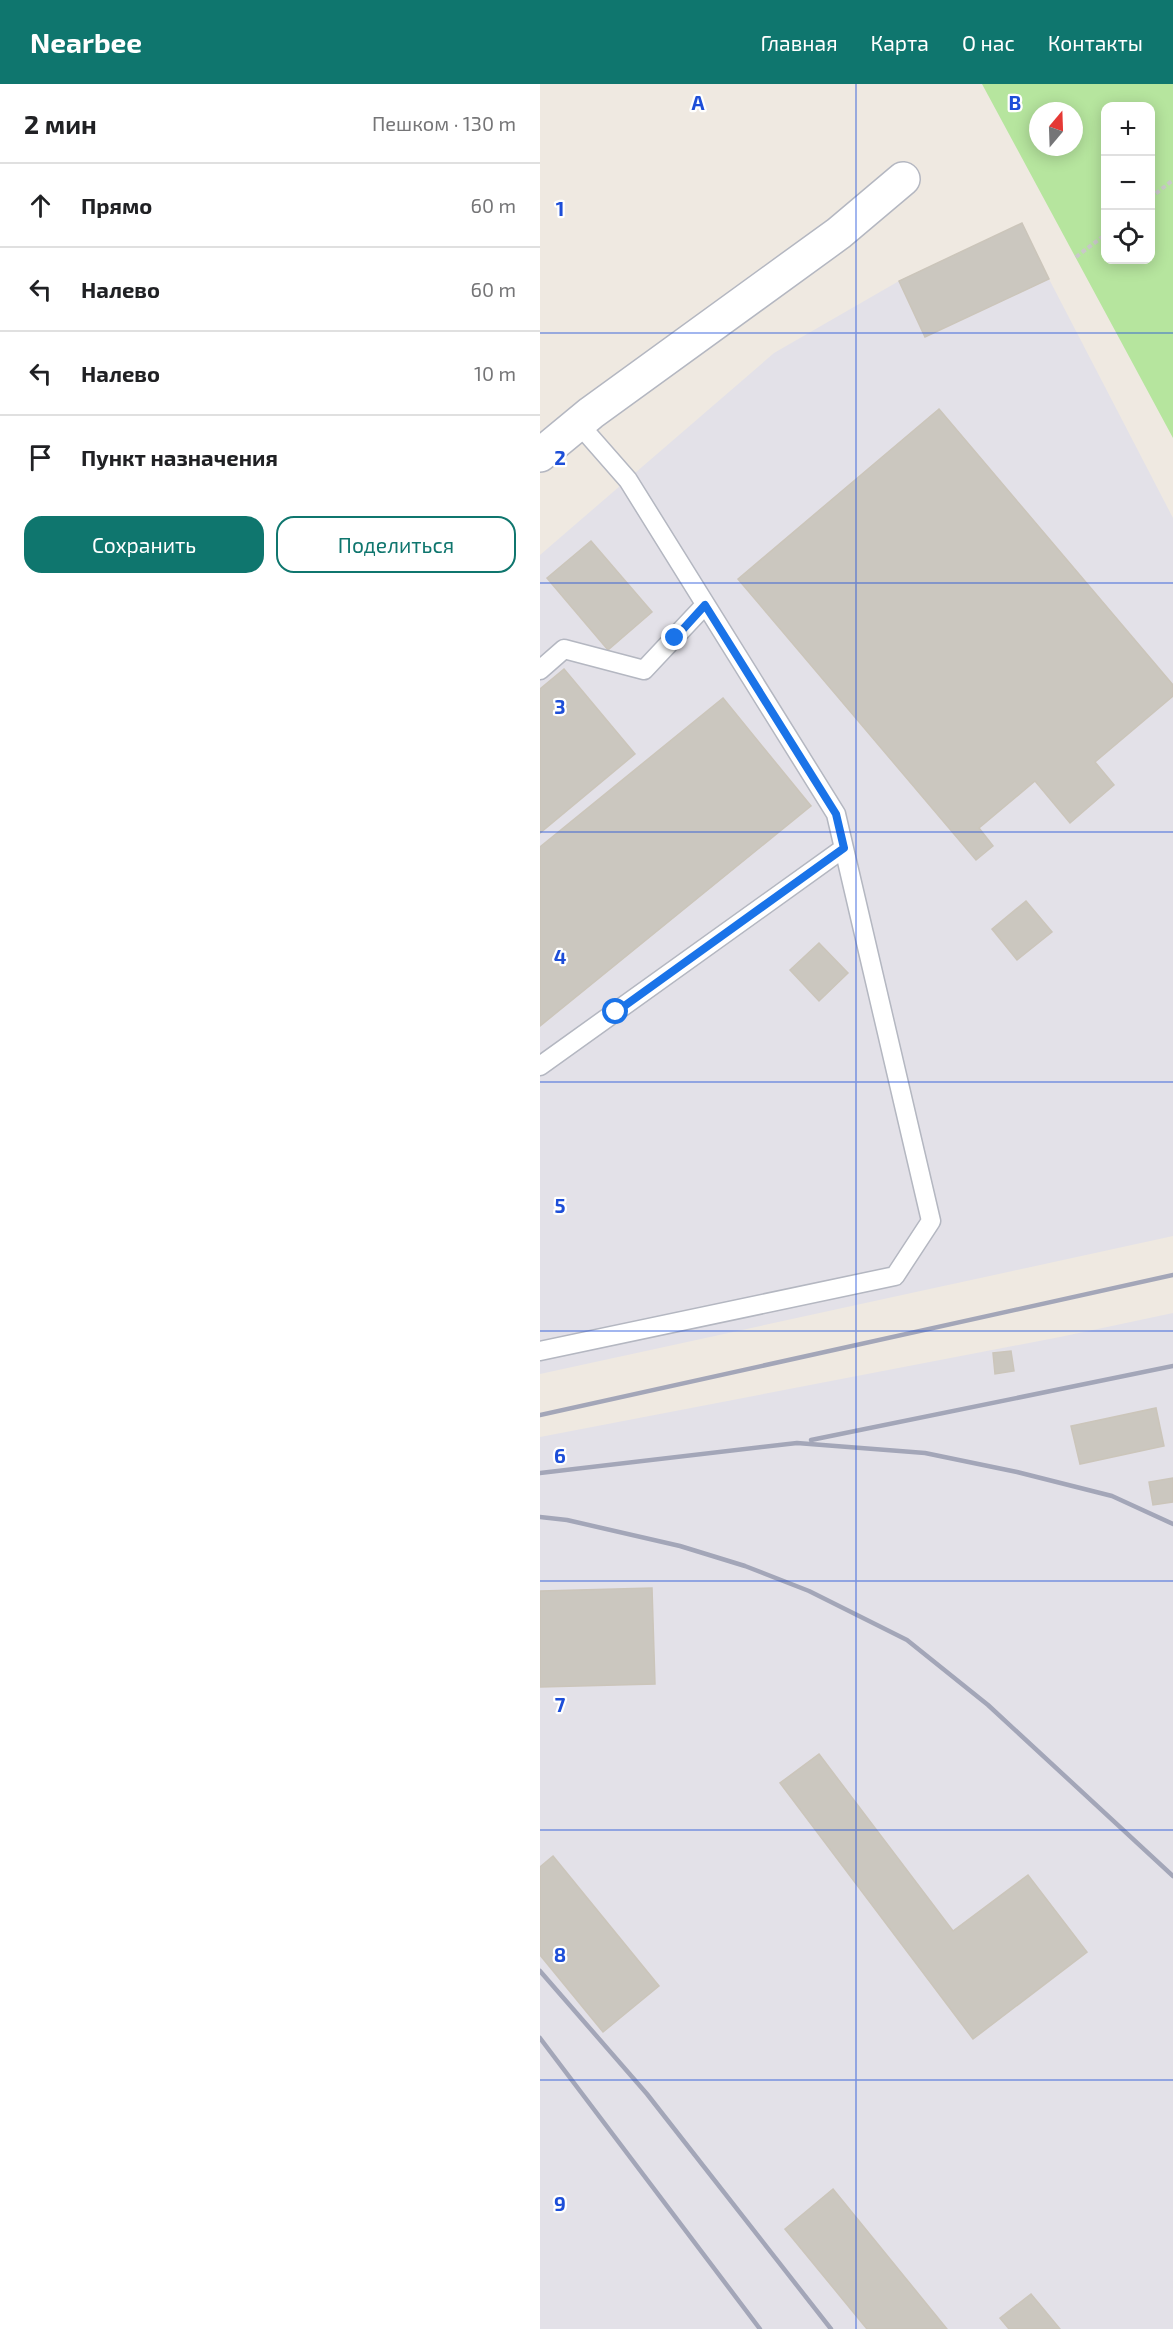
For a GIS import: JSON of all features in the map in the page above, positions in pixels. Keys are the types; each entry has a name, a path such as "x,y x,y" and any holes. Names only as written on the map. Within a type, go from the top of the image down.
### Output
{"street":[{"path":"540,455 578,423 839,233 903,179"}],"lane":[{"path":"540,1352 894,1276 931,1221 836,814 628,480 578,423"},
{"path":"540,669 564,649 644,670 705,605"},
{"path":"540,1066 844,848"}],"path":[{"path":"1155,194 1173,180"},
{"path":"1076,257 1101,238"}],"shaded area":[{"path":"1022,223 1173,518 1173,1236 540,1374 540,555 774,353 899,281"},
{"path":"1173,1313 1173,2329 540,2329 540,1437 1060,1337"}],"green space":[{"path":"982,84 1173,84 1173,438"}],"building":[{"path":"1022,223 1049,279 925,337 899,281"},
{"path":"939,409 1173,685 1173,696 1095,762 1114,785 1070,823 1035,781 979,828 993,846 976,860 738,579"},
{"path":"591,541 652,612 608,650 547,578"},
{"path":"564,669 635,754 540,833 540,689"},
{"path":"723,698 811,806 540,1026 540,847"},
{"path":"1026,901 1052,932 1017,960 992,929"},
{"path":"819,943 848,973 819,1001 790,970"},
{"path":"1011,1351 1014,1371 995,1374 993,1353"},
{"path":"1156,1408 1164,1446 1080,1464 1071,1426"},
{"path":"1173,1478 1173,1502 1153,1505 1149,1482"},
{"path":"652,1588 655,1684 540,1687 540,1591"},
{"path":"819,1754 953,1931 1028,1875 1087,1952 973,2039 780,1783"},
{"path":"553,1856 659,1986 603,2032 540,1955 540,1867"},
{"path":"833,2189 947,2329 867,2329 785,2229"},
{"path":"1031,2294 1060,2329 1009,2329 1000,2318"}],"railway":[{"path":"540,1415 1173,1275"},
{"path":"811,1440 1173,1366"},
{"path":"540,1473 797,1443 925,1453 1017,1472 1112,1496 1173,1524"},
{"path":"540,1517 567,1520 680,1546 745,1566 809,1591 907,1640 988,1705 1173,1876"},
{"path":"540,1971 647,2094 831,2329"},
{"path":"540,2038 760,2329"}],"route":[{"path":"616,1012 844,848 836,814 705,605 675,638"}]}
